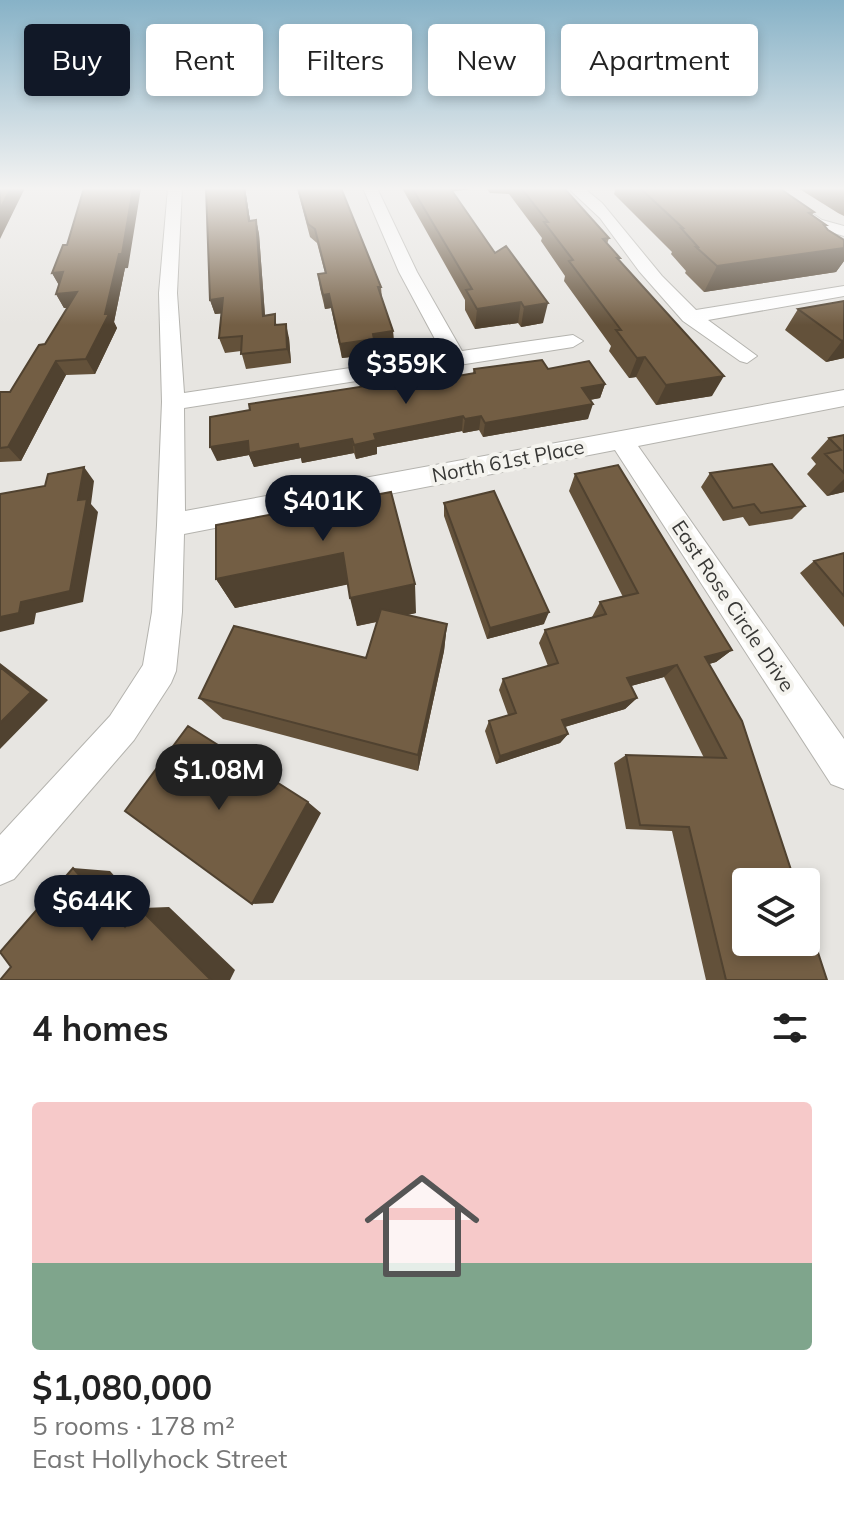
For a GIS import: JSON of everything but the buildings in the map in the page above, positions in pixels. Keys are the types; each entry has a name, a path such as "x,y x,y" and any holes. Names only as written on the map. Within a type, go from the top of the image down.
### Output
{"street":[{"path":"0,865 122,728 159,671 167,612 171,525 173,402 168,293 172,234"},
{"path":"391,234 456,359"},
{"path":"624,234 642,263 690,317 747,356"},
{"path":"690,317 844,291"},
{"path":"173,402 573,341"},
{"name":"North 61st Place","path":"171,525 844,398"},
{"name":"East Rose Circle Drive","path":"621,440 844,771"}]}
